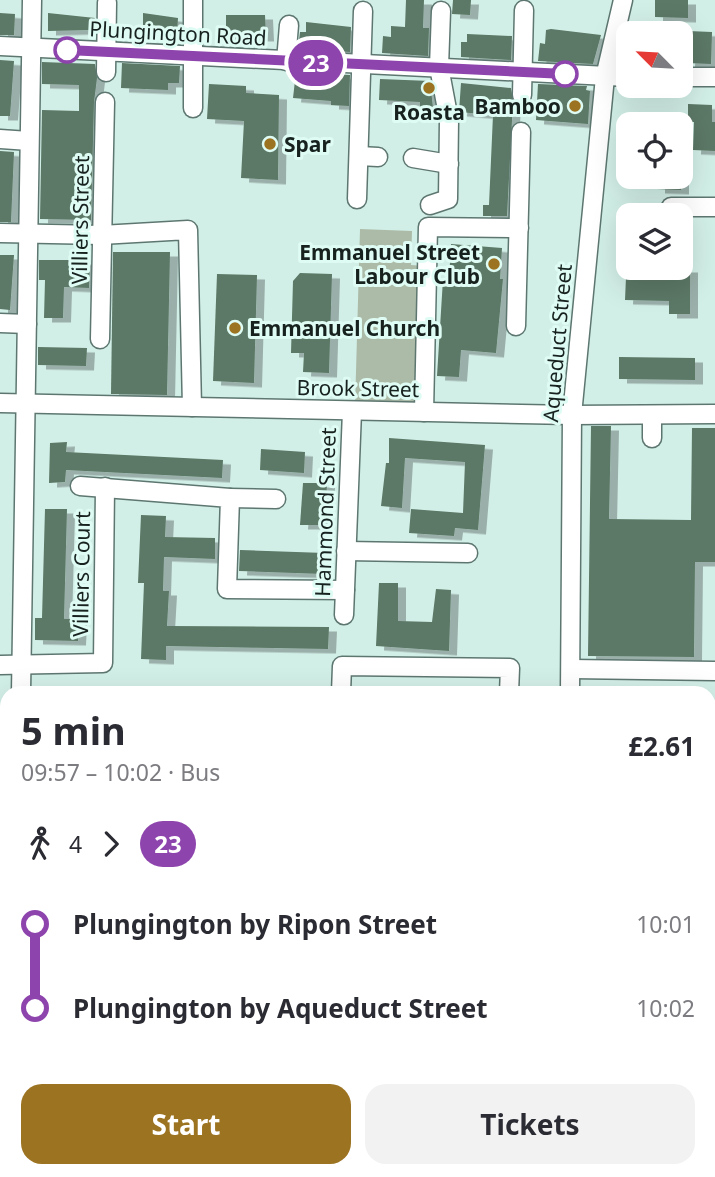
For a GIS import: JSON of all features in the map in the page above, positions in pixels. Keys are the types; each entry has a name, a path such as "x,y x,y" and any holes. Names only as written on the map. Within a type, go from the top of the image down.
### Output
{"street":[{"path":"21,686 32,0"},
{"path":"193,0 193,108"},
{"name":"Aqueduct Street","path":"570,686 572,415 605,77 623,0"},
{"path":"106,72 107,3"},
{"path":"522,95 524,10"},
{"path":"357,199 363,11"},
{"path":"430,205 449,199 450,120 439,67 441,11"},
{"path":"286,61 289,25"},
{"name":"Plungington Road","path":"0,46 616,77"},
{"path":"693,77 715,77"},
{"name":"Villiers Street","path":"100,339 106,102"},
{"path":"516,326 521,132"},
{"path":"0,139 29,141"},
{"path":"359,156 378,157"},
{"path":"413,158 449,164"},
{"path":"693,206 715,206"},
{"path":"424,412 428,227 519,229"},
{"path":"0,233 101,235 188,230 192,407"},
{"path":"0,323 27,324"},
{"name":"Brook Street","path":"0,403 572,415 715,414"},
{"name":"Hammond Street","path":"344,615 352,411"},
{"path":"652,415 652,438"},
{"name":"Villiers Court","path":"80,486 276,499"},
{"name":"Villiers Court","path":"22,665 103,663 105,487"},
{"path":"230,498 227,589 345,590"},
{"path":"346,551 468,553"},
{"path":"0,665 22,665"},
{"path":"341,686 342,666 510,668 509,686"},
{"path":"570,669 715,671"}],"green space":[{"path":"360,229 412,231 411,265 424,266 420,409 355,407"}],"building":[{"path":"406,0 424,0 423,28 429,28 428,56 382,53 383,36 391,37 391,26 405,27"},
{"path":"453,0 471,0 470,15 452,14"},
{"path":"655,0 688,0 688,18 655,17"},
{"path":"0,13 15,14 14,35 0,35"},
{"path":"48,13 95,18 90,30 48,31"},
{"path":"143,13 178,18 177,33 143,32"},
{"path":"226,15 265,15 266,37 226,36"},
{"path":"306,22 351,27 350,52 298,49 300,32 306,32"},
{"path":"546,30 601,35 593,64 538,61 540,43 545,44"},
{"path":"693,31 712,32 711,64 693,63"},
{"path":"467,34 512,36 511,60 461,57 461,42 467,42"},
{"path":"0,60 14,61 10,116 0,116"},
{"path":"42,62 95,64 97,78 91,220 40,219 42,110 79,111 79,85 42,84"},
{"path":"122,63 180,66 179,83 168,83 168,90 121,88"},
{"path":"296,72 350,75 349,106 331,105 331,101 293,98"},
{"path":"380,79 430,81 433,108 420,107 420,102 379,100"},
{"path":"461,83 511,88 513,101 507,216 483,216 483,205 489,205 493,115 459,112"},
{"path":"209,84 246,86 246,93 279,95 278,180 241,178 244,121 207,119"},
{"path":"538,84 587,86 586,90 590,91 588,124 536,120"},
{"path":"688,104 712,105 715,151 693,150 693,112 688,112"},
{"path":"0,151 14,152 11,222 0,222"},
{"path":"451,244 502,248 500,279 503,279 496,353 461,350 459,377 437,376 443,279 449,280"},
{"path":"113,252 170,252 167,395 111,394"},
{"path":"0,255 14,255 10,310 0,309"},
{"path":"39,260 90,260 89,288 64,287 63,318 44,318 45,280 39,280"},
{"path":"300,273 332,274 329,373 303,372 304,353 291,353 293,281"},
{"name":"Emmanuel Church","path":"217,274 257,275 254,383 213,381"},
{"path":"626,280 690,280 690,314 669,314 669,301 625,300"},
{"path":"38,347 87,348 86,366 38,365"},
{"path":"619,357 695,358 695,380 619,379"},
{"path":"591,426 611,426 609,519 691,520 692,428 715,428 715,562 695,562 694,657 588,656"},
{"path":"389,438 485,445 478,530 455,528 454,536 409,533 411,509 463,513 465,462 405,458 402,508 381,506 386,463 389,463"},
{"path":"67,442 66,452 223,460 222,478 66,470 65,482 49,483 50,443"},
{"path":"261,449 305,452 304,473 260,470"},
{"path":"303,483 327,483 325,525 300,525"},
{"path":"45,509 67,509 64,619 79,619 78,641 35,640 35,618 42,618"},
{"path":"141,515 166,516 165,537 215,538 215,559 164,557 163,591 169,591 167,626 329,627 328,649 166,646 166,660 141,659 144,583 138,583"},
{"path":"240,550 325,553 324,574 239,571"},
{"path":"379,583 398,583 398,621 432,622 436,589 451,590 449,651 376,646"}],"bus line":[{"name":"23","path":"67,50 565,74"}],"place":[{"name":"Roasta","path":"429,88"},
{"name":"Bamboo","path":"575,106"},
{"name":"Spar","path":"270,144"},
{"name":"Emmanuel Street Labour Club","path":"494,264"},
{"name":"Emmanuel Church","path":"235,328"}]}
